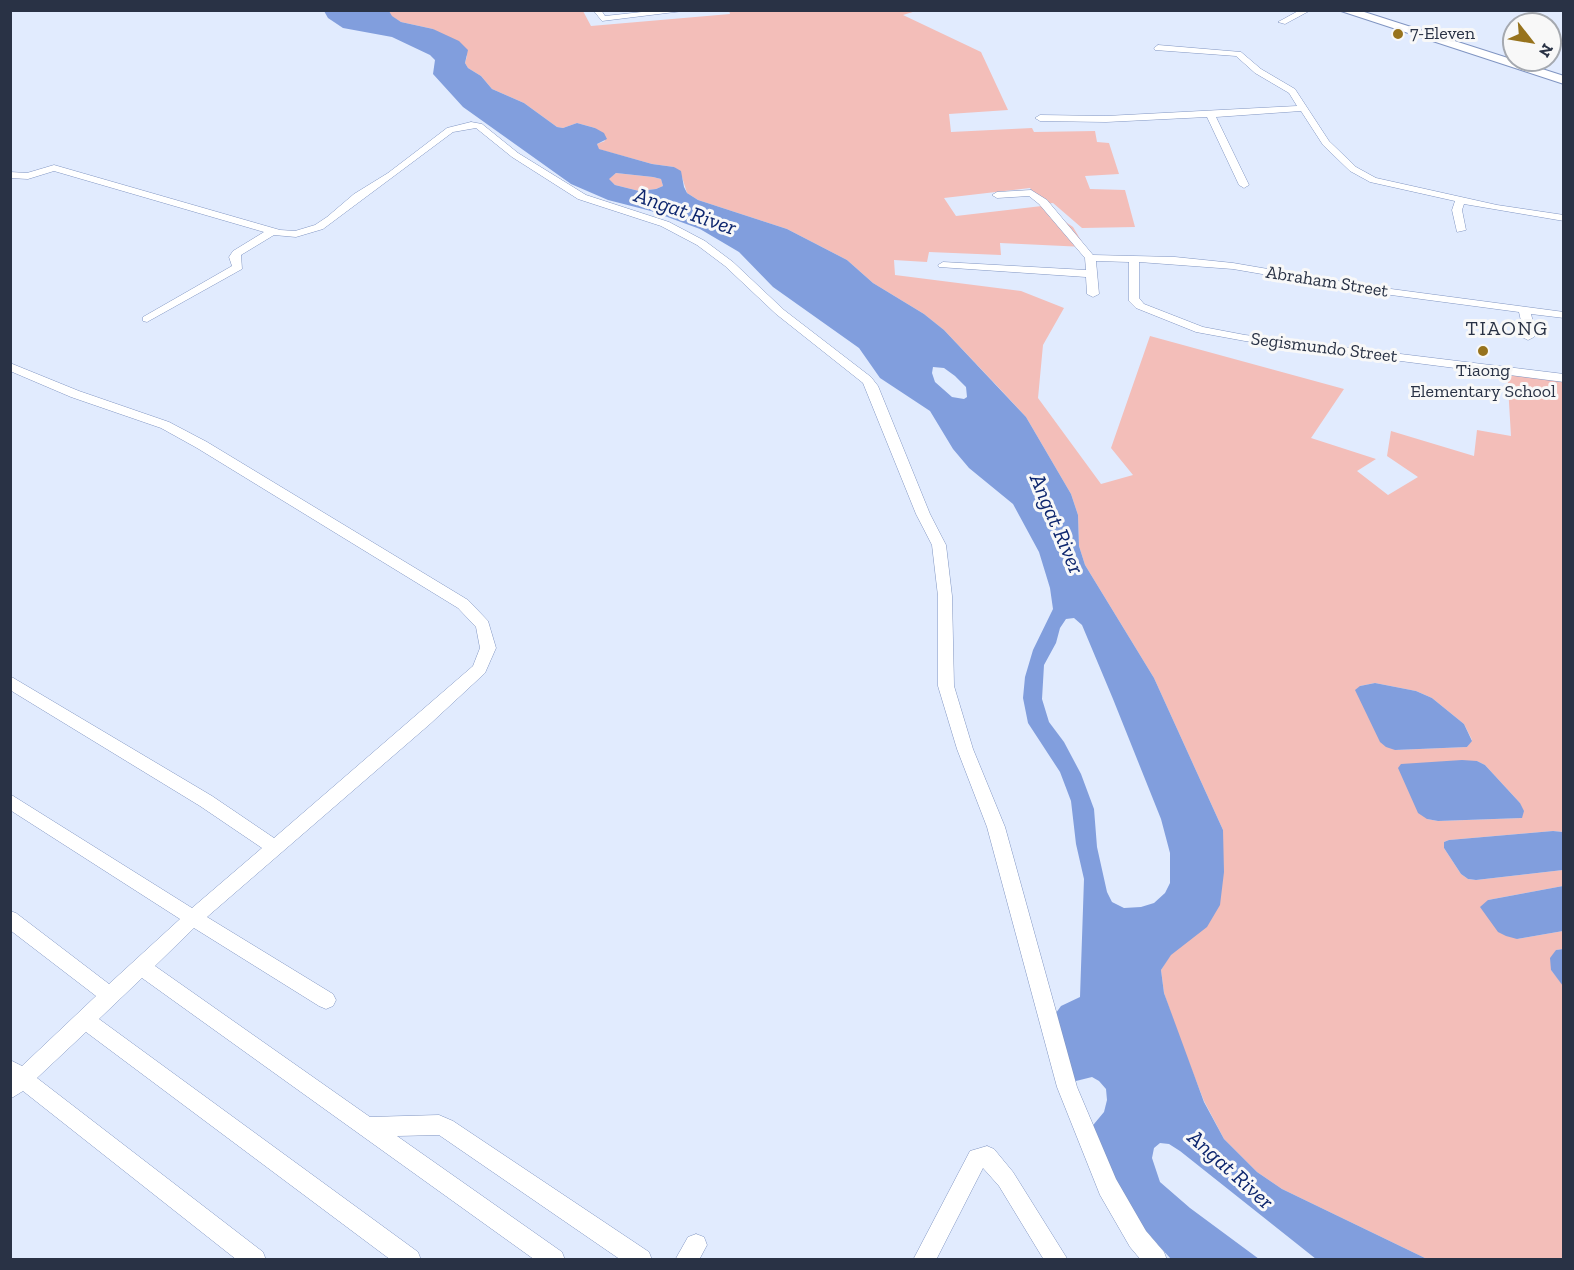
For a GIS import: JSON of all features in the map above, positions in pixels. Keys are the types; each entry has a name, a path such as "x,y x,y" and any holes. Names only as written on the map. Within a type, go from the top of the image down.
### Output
{"main road":[{"path":"1344,10 1563,80"}],"street":[{"path":"597,10 602,19 687,10"},
{"path":"1282,22 1307,10"},
{"path":"1158,48 1238,54 1258,71 1292,91 1326,143 1353,168 1373,180 1516,212 1563,218"},
{"path":"1040,118 1210,114 1303,108"},
{"path":"1210,114 1244,185"},
{"path":"10,175 28,176 54,168 273,231 296,234 319,227 450,130 479,126 515,155 582,197 665,225 701,243 729,264 780,312 867,380 872,386 888,432 923,514 939,545 945,596 946,686 965,749 996,827 1067,1087 1108,1187 1138,1239 1156,1260"},
{"path":"997,195 1031,193 1053,212 1090,258 1094,294"},
{"path":"1460,200 1457,210 1461,230"},
{"path":"147,319 238,267 234,257 237,252 273,231"},
{"name":"Abraham Street","path":"1090,258 1175,260 1233,266 1361,288 1563,315"},
{"name":"Segismundo Street","path":"1134,259 1133,298 1140,306 1200,330 1245,338 1563,378"},
{"path":"943,265 1091,274"},
{"path":"1524,310 1529,330 1528,337"},
{"path":"10,366 75,394 165,425 202,445 463,604 483,625 488,648 480,669 424,720 193,918 84,1019 14,1079 255,1260"},
{"path":"10,682 206,801 274,847"},
{"path":"10,801 326,1000"},
{"path":"10,919 109,996"},
{"path":"141,966 554,1260"},
{"path":"84,1019 406,1258"},
{"path":"367,1127 438,1125 446,1128 641,1260"},
{"path":"924,1260 977,1158 987,1156 1006,1179 1057,1260"}],"shaded area":[{"path":"729,10 916,11 903,15 981,52 1008,110 949,114 951,132 1032,128 1034,132 1095,131 1097,142 1109,143 1119,174 1085,176 1090,189 1125,190 1135,227 1082,228 1053,203 1041,204 1030,188 944,198 956,216 1042,206 1073,227 1085,247 1000,243 1001,255 929,252 927,262 894,260 895,275 1021,291 1064,308 1043,345 1038,398 1101,484 1133,475 1111,448 1150,336 1344,389 1311,438 1376,459 1357,471 1388,495 1418,477 1387,456 1391,431 1474,456 1477,430 1511,436 1507,369 1563,376 1563,832 1449,840 1444,842 1444,848 1461,874 1468,879 1563,870 1563,886 1488,900 1517,939 1563,931 1563,949 1556,950 1551,970 1564,986 1563,1259 1427,1259 1282,1189 1257,1172 1224,1139 1204,1101 1180,1040 1164,993 1161,970 1170,955 1186,942 1223,830 1154,678 1085,565 1079,546 1078,515 1071,494 1026,417 1000,389 944,330 924,314 873,283 847,260 787,229 698,200 687,193 682,177 674,167 652,164 598,149 597,144 605,141 595,128 577,123 563,128 557,127 524,103 492,89 481,76 468,68 465,63 467,56 433,29 401,22 391,16 389,11 583,11 591,26 730,14","holes":["1375,683 1416,691 1432,698 1464,724 1472,740 1467,747 1395,750 1360,686","1477,761 1485,765 1520,803 1522,818 1438,821 1427,819"]},
{"path":"616,173 661,179 663,186 639,191 615,185 608,179"}],"water":[{"name":"Angat River","path":"324,11 389,11 401,22 433,29 459,41 468,50 465,63 468,68 481,76 492,89 524,103 557,127 563,128 577,123 595,128 604,133 607,139 597,144 599,149 652,164 674,167 681,171 687,193 698,200 787,229 847,260 873,283 924,314 944,330 1026,417 1071,494 1078,515 1079,546 1085,565 1154,678 1223,830 1224,872 1220,905 1207,927 1171,955 1161,970 1164,993 1204,1102 1224,1139 1257,1172 1282,1189 1427,1259 1316,1259 1180,1151 1169,1144 1160,1143 1154,1148 1152,1158 1160,1182 1190,1208 1259,1259 1171,1259 1159,1246 1124,1205 1089,1130 1104,1112 1107,1100 1106,1089 1092,1077 1072,1082 1053,1017 1061,1006 1080,997 1084,879 1076,844 1071,801 1060,772 1028,723 1023,698 1025,677 1033,650 1053,609 1050,588 1039,552 1013,504 969,468 953,449 930,411 880,378 859,348 773,287 739,252 700,229 651,211 608,200 571,184 463,107 433,74 435,60 430,55 392,37 343,28 328,18","holes":["616,173 661,179 663,186 639,191 615,185 609,179","933,367 944,368 966,387 967,397 964,399 952,397 935,382","1074,618 1082,625 1161,819 1170,853 1170,883 1165,893 1154,903 1141,907 1124,908 1112,902 1107,892 1097,847 1094,809 1081,774 1064,742 1049,722 1042,699 1044,665 1066,619"]},
{"path":"1375,683 1416,691 1432,698 1464,724 1472,741 1467,747 1395,750 1386,747 1380,742 1355,690 1360,686"},
{"path":"1477,761 1485,765 1520,803 1524,811 1522,818 1438,821 1427,819 1418,813 1398,768 1401,764"},
{"path":"1563,832 1563,870 1468,879 1461,874 1444,848 1444,842 1449,840"},
{"path":"1563,886 1563,931 1517,939 1506,936 1498,932 1480,907 1488,900"},
{"path":"1564,949 1563,986 1551,970 1550,958 1556,950"}],"place":[{"name":"7-Eleven","path":"1398,34"},
{"name":"Tiaong Elementary School","path":"1483,351"}],"district":[{"name":"TIAONG","path":"1507,329"}]}
